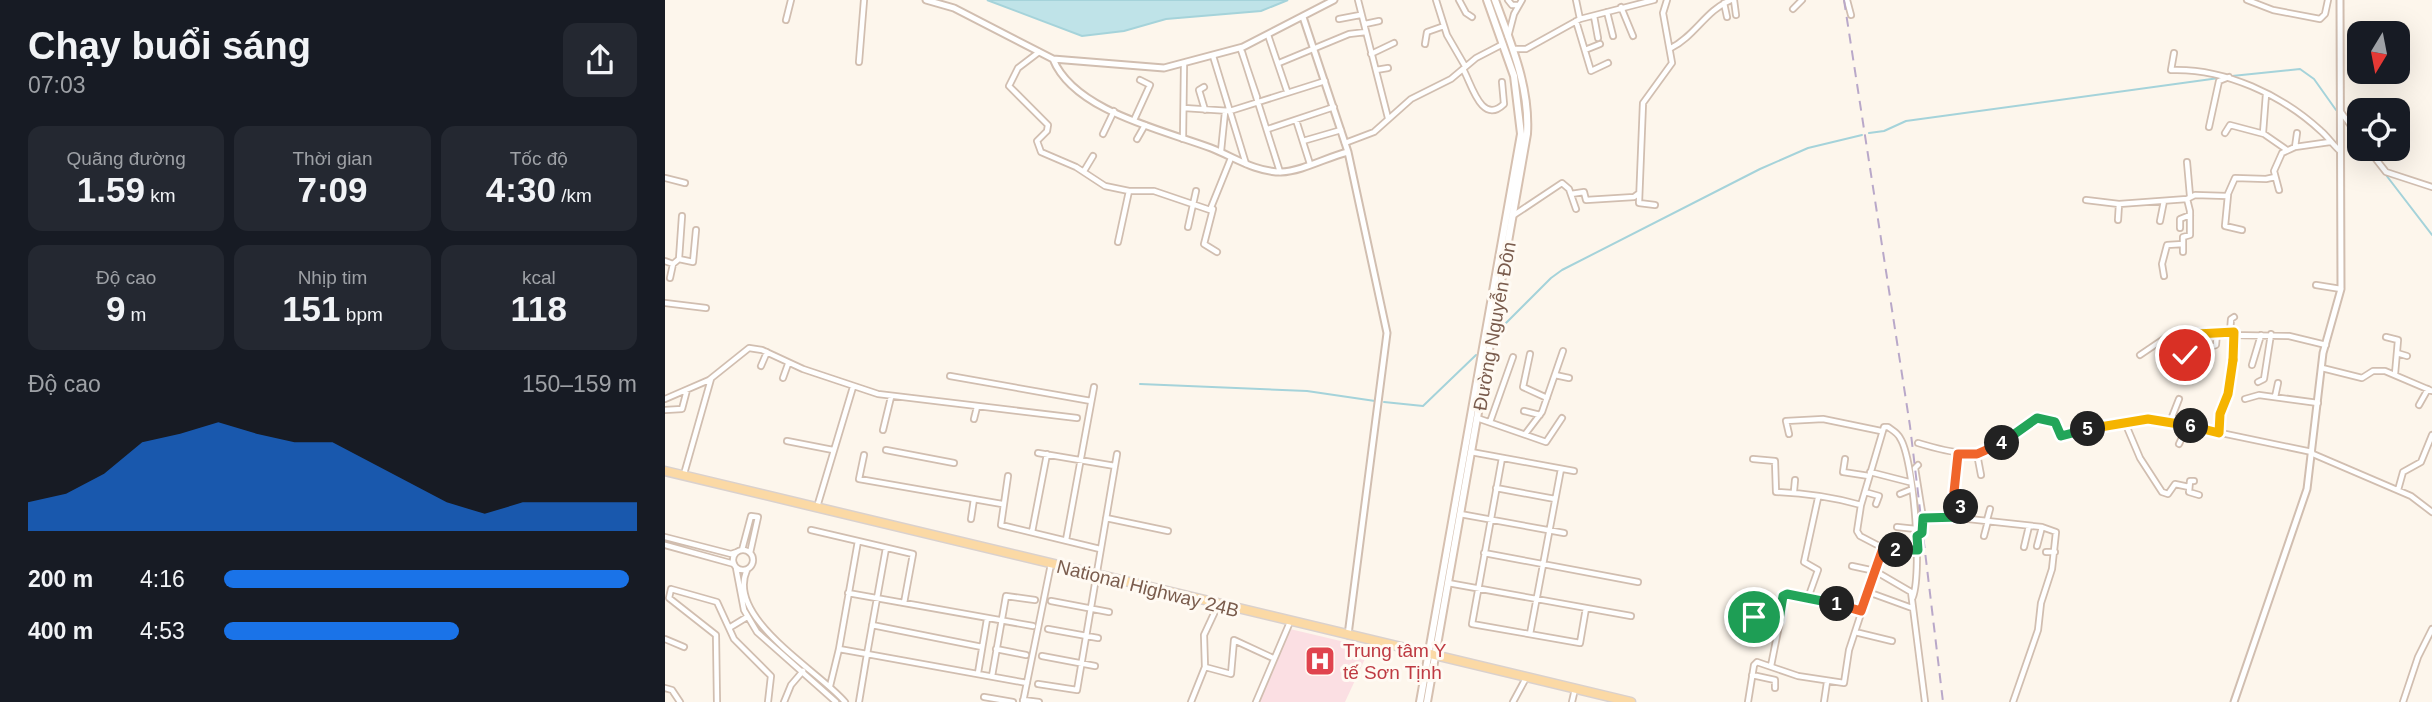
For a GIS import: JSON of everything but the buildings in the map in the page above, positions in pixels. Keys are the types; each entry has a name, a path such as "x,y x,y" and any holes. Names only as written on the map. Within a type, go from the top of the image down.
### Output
{"main road":[{"name":"Đường Nguyễn Đôn","path":"1487,0 1504,40 1513,49 1521,74 1528,118 1514,215 1494,307"},
{"name":"Đường Nguyễn Đôn","path":"1432,654 1494,307 1521,128 1517,91 1495,0"},
{"name":"National Highway 24B","path":"665,471 1631,702"},
{"path":"1420,702 1432,654"},
{"path":"1427,702 1432,654"}],"street":[{"path":"786,20 791,0"},
{"path":"859,62 865,0"},
{"path":"926,0 954,8 1053,59 1164,68 1241,50 1334,0"},
{"path":"1357,0 1388,118"},
{"path":"1459,0 1466,13 1472,17"},
{"path":"1508,0 1511,5 1518,5"},
{"path":"1345,143 1374,132 1411,99 1445,83 1504,40 1522,0"},
{"path":"1576,0 1584,50 1591,71 1608,63"},
{"path":"1513,49 1526,49 1578,20 1654,0"},
{"path":"1655,205 1639,203 1643,103 1672,65 1663,13 1667,0"},
{"path":"1671,48 1679,44 1724,3 1733,0 1736,15"},
{"path":"1793,9 1802,0"},
{"path":"1847,0 1851,15"},
{"path":"2247,0 2273,10 2320,19 2324,17 2328,0"},
{"path":"2234,702 2297,522 2313,453 2326,345 2341,289 2340,0"},
{"path":"1438,1 1444,26 1478,103 1497,109 1504,104 1502,82"},
{"path":"1724,3 1727,17"},
{"path":"1621,7 1633,36"},
{"path":"1607,12 1612,36"},
{"path":"1339,19 1360,15"},
{"path":"1594,16 1598,38"},
{"path":"1303,17 1348,152 1387,333 1348,635"},
{"path":"1365,24 1379,20"},
{"path":"1425,44 1427,32 1444,26"},
{"path":"1279,63 1349,34 1366,32"},
{"path":"1268,35 1287,91"},
{"path":"1371,54 1394,43"},
{"path":"1584,50 1600,44"},
{"path":"1679,44 1684,52"},
{"path":"1241,50 1280,172"},
{"path":"1039,52 1018,68 1009,86 1048,125 1047,131 1037,141 1037,149 1084,171 1105,186 1129,191 1154,191 1213,209"},
{"path":"2174,53 2171,70 2186,69 2229,78 2266,93 2282,101 2317,128 2340,151"},
{"path":"1213,56 1246,164"},
{"path":"1053,59 1055,68 1090,99 1145,125 1221,151 1246,164 1280,172 1348,152"},
{"path":"1183,139 1184,65"},
{"path":"1376,70 1388,68"},
{"path":"2209,127 2219,81 2229,78"},
{"path":"1135,120 1150,85 1140,80"},
{"path":"1184,108 1228,111 1258,99 1326,81"},
{"path":"1205,87 1199,90 1205,110"},
{"path":"2263,133 2266,93"},
{"path":"1268,129 1334,107"},
{"path":"1103,134 1114,111"},
{"path":"1221,151 1228,111"},
{"path":"2340,111 2347,121"},
{"path":"1296,120 1310,164"},
{"path":"1137,139 1145,125"},
{"path":"2225,133 2230,125 2263,133 2287,150"},
{"path":"1303,141 1341,130"},
{"path":"2295,147 2297,133"},
{"path":"2279,190 2275,177 2279,156 2295,147 2330,142"},
{"path":"1084,171 1093,156"},
{"path":"1217,252 1204,244 1231,158"},
{"path":"2377,161 2386,172 2432,187"},
{"path":"2183,252 2183,236 2190,234 2187,162"},
{"path":"2242,230 2225,226 2228,195 2235,178 2275,177"},
{"path":"665,178 685,183"},
{"path":"1514,215 1522,213 1559,184 1566,185 1576,209"},
{"path":"1118,242 1129,191"},
{"path":"1188,227 1196,191"},
{"path":"1571,194 1584,192 1586,200 1634,197 1638,194"},
{"path":"2086,200 2119,204 2136,200 2164,201 2228,195"},
{"path":"2160,220 2164,201"},
{"path":"2118,220 2119,204"},
{"path":"2180,228 2180,219 2190,215"},
{"path":"670,278 673,264 679,259 682,216"},
{"path":"679,259 693,262 696,230"},
{"path":"2164,276 2162,264 2167,245 2183,244"},
{"path":"665,261 673,264"},
{"path":"2316,285 2341,289"},
{"path":"665,303 706,308"},
{"path":"2219,433 2220,414 2232,376 2231,319 2234,317"},
{"path":"2210,347 2216,345 2217,332"},
{"path":"2140,355 2167,334 2271,334 2305,338 2326,345"},
{"path":"2173,334 2173,359"},
{"path":"2197,334 2196,356 2200,364"},
{"path":"2258,382 2265,379 2271,334"},
{"path":"2252,365 2261,335"},
{"path":"2386,337 2398,340 2395,374"},
{"path":"665,399 711,379 749,348 767,352 788,363 853,387 891,397 1077,418"},
{"path":"1526,433 1540,415 1563,351"},
{"path":"761,366 767,352"},
{"path":"2397,353 2407,356"},
{"path":"1530,354 1523,387 1547,398"},
{"path":"2183,360 2185,355 2196,356"},
{"path":"1490,422 1513,357"},
{"path":"783,378 788,363"},
{"path":"2322,368 2362,377 2373,371 2395,374 2430,390 2419,405"},
{"path":"1555,375 1569,378"},
{"path":"950,376 1091,401"},
{"path":"683,475 711,379"},
{"path":"2275,397 2278,383"},
{"path":"817,507 853,387"},
{"path":"1066,540 1094,387"},
{"path":"665,410 682,409 687,389"},
{"path":"2245,399 2253,395 2318,404"},
{"path":"883,430 891,397"},
{"path":"2169,422 2179,399"},
{"path":"974,419 977,407"},
{"path":"1524,411 1540,415"},
{"path":"1474,417 1548,442 1562,418"},
{"path":"1918,443 1958,454 1977,454 2000,444 2037,418 2055,422 2063,436 2094,427 2126,425 2148,419 2188,425 2313,453 2397,490 2432,512"},
{"path":"1789,433 1788,421 1823,419 1881,431 1888,427 1901,440 1917,536 1912,608 1925,702"},
{"path":"2126,425 2140,458 2162,492 2168,494 2175,484 2189,487"},
{"path":"2179,444 2188,425"},
{"path":"1881,431 1861,505 1858,534 1883,548 1918,550"},
{"path":"2397,490 2403,472 2421,462 2432,435"},
{"path":"787,441 833,450"},
{"path":"886,450 954,463"},
{"path":"1468,452 1574,471"},
{"path":"1038,453 1115,466"},
{"path":"1032,532 1047,454"},
{"path":"1038,684 1077,690 1118,454"},
{"path":"1958,454 1954,492 1962,496 1960,517"},
{"path":"1977,454 1982,475"},
{"path":"864,455 859,479 1002,504"},
{"path":"1502,458 1472,624 1580,643 1587,608"},
{"path":"1753,459 1775,461 1776,492 1811,493 1818,498 1861,505"},
{"path":"1845,459 1843,472 1909,482"},
{"path":"1917,536 1922,533 1923,518 1915,468 1918,466"},
{"path":"1530,634 1561,469"},
{"path":"1008,476 1001,525 1100,550"},
{"path":"1794,491 1795,480"},
{"path":"2194,481 2190,480 2190,493 2199,495"},
{"path":"1496,488 1555,499"},
{"path":"1900,494 1910,490"},
{"path":"1865,492 1879,496 1876,505"},
{"path":"1808,598 1818,570 1804,562 1818,498"},
{"path":"971,519 974,499"},
{"path":"1984,536 1990,509"},
{"path":"1456,514 1564,533"},
{"path":"836,702 754,628 747,617 735,566 751,516 758,517 750,552 753,561 747,570 745,589 750,608 759,624 845,702"},
{"path":"1923,518 1960,517 1988,520 2015,526 2042,527 2057,533 2038,629 2013,702"},
{"path":"1106,518 1168,531"},
{"path":"2013,535 2015,526"},
{"path":"2024,547 2029,526"},
{"path":"1897,527 1916,529"},
{"path":"2037,546 2042,527"},
{"path":"811,530 913,554 904,603"},
{"path":"665,537 731,554 739,551 750,552"},
{"path":"830,686 859,541"},
{"path":"665,545 747,570"},
{"path":"859,702 886,548"},
{"path":"1748,702 1757,662 1827,682 1844,683 1861,611 1883,548"},
{"path":"2046,552 2055,552"},
{"path":"1485,554 1638,582"},
{"path":"1039,702 1023,701 1051,564"},
{"path":"1852,566 1875,571 1909,589 1912,599"},
{"path":"1445,582 1631,616"},
{"path":"717,702 716,635 669,598 669,592 675,589 717,601 742,649 771,676 768,702"},
{"path":"1868,592 1912,608"},
{"path":"848,593 1033,626"},
{"path":"1771,666 1785,595 1861,611"},
{"path":"992,676 1006,596 1035,600"},
{"path":"1051,601 1109,612"},
{"path":"1191,702 1205,667 1204,635 1218,605"},
{"path":"729,628 747,617"},
{"path":"1752,630 1754,617 1779,620"},
{"path":"978,673 987,619"},
{"path":"1256,702 1290,622"},
{"path":"754,628 759,624"},
{"path":"872,625 982,647"},
{"path":"1048,629 1098,638"},
{"path":"2403,702 2417,657 2432,629"},
{"path":"1855,632 1892,641"},
{"path":"665,639 684,647"},
{"path":"1205,667 1231,674 1234,640 1273,658"},
{"path":"839,649 1027,683"},
{"path":"996,649 1026,654"},
{"path":"1042,656 1095,666"},
{"path":"784,702 791,685 807,667"},
{"path":"1752,675 1775,680 1775,688"},
{"path":"1513,702 1527,677"},
{"path":"1824,702 1827,682"},
{"path":"665,688 672,690 680,702"},
{"path":"1572,702 1575,689"},
{"path":"984,697 1013,702"}],"shaded area":[{"name":"Trung tâm Y tế Sơn Tịnh","path":"1290,629 1370,648 1345,702 1259,702"}],"water":[{"path":"987,0 1288,0 1261,11 1166,19 1124,31 1082,36"}],"waterway":[{"path":"2232,76 2300,69 2314,79 2336,110"},
{"path":"1869,133 1884,131 1906,121 2219,78"},
{"path":"1497,332 1562,270 1760,169 1808,148 1862,135"},
{"path":"2386,175 2432,235"},
{"path":"1384,402 1423,406 1476,355"},
{"path":"1140,384 1307,391 1375,401"}],"railway":[{"path":"1844,0 1910,426 1943,702"}],"place":[{"name":"Trung tâm Y tế Sơn Tịnh","path":"1320,661"}],"route":[{"path":"1754,617 1779,620 1783,596 1787,594 1861,611 1883,548 1918,550 1917,536 1922,533 1923,518 1960,517 1962,496 1954,492 1958,454 1977,454 2000,444 2037,418 2055,422 2061,436 2094,427 2126,425 2144,419 2193,426 2219,433 2220,414 2232,376 2234,332 2197,334 2196,356 2185,355"}]}
